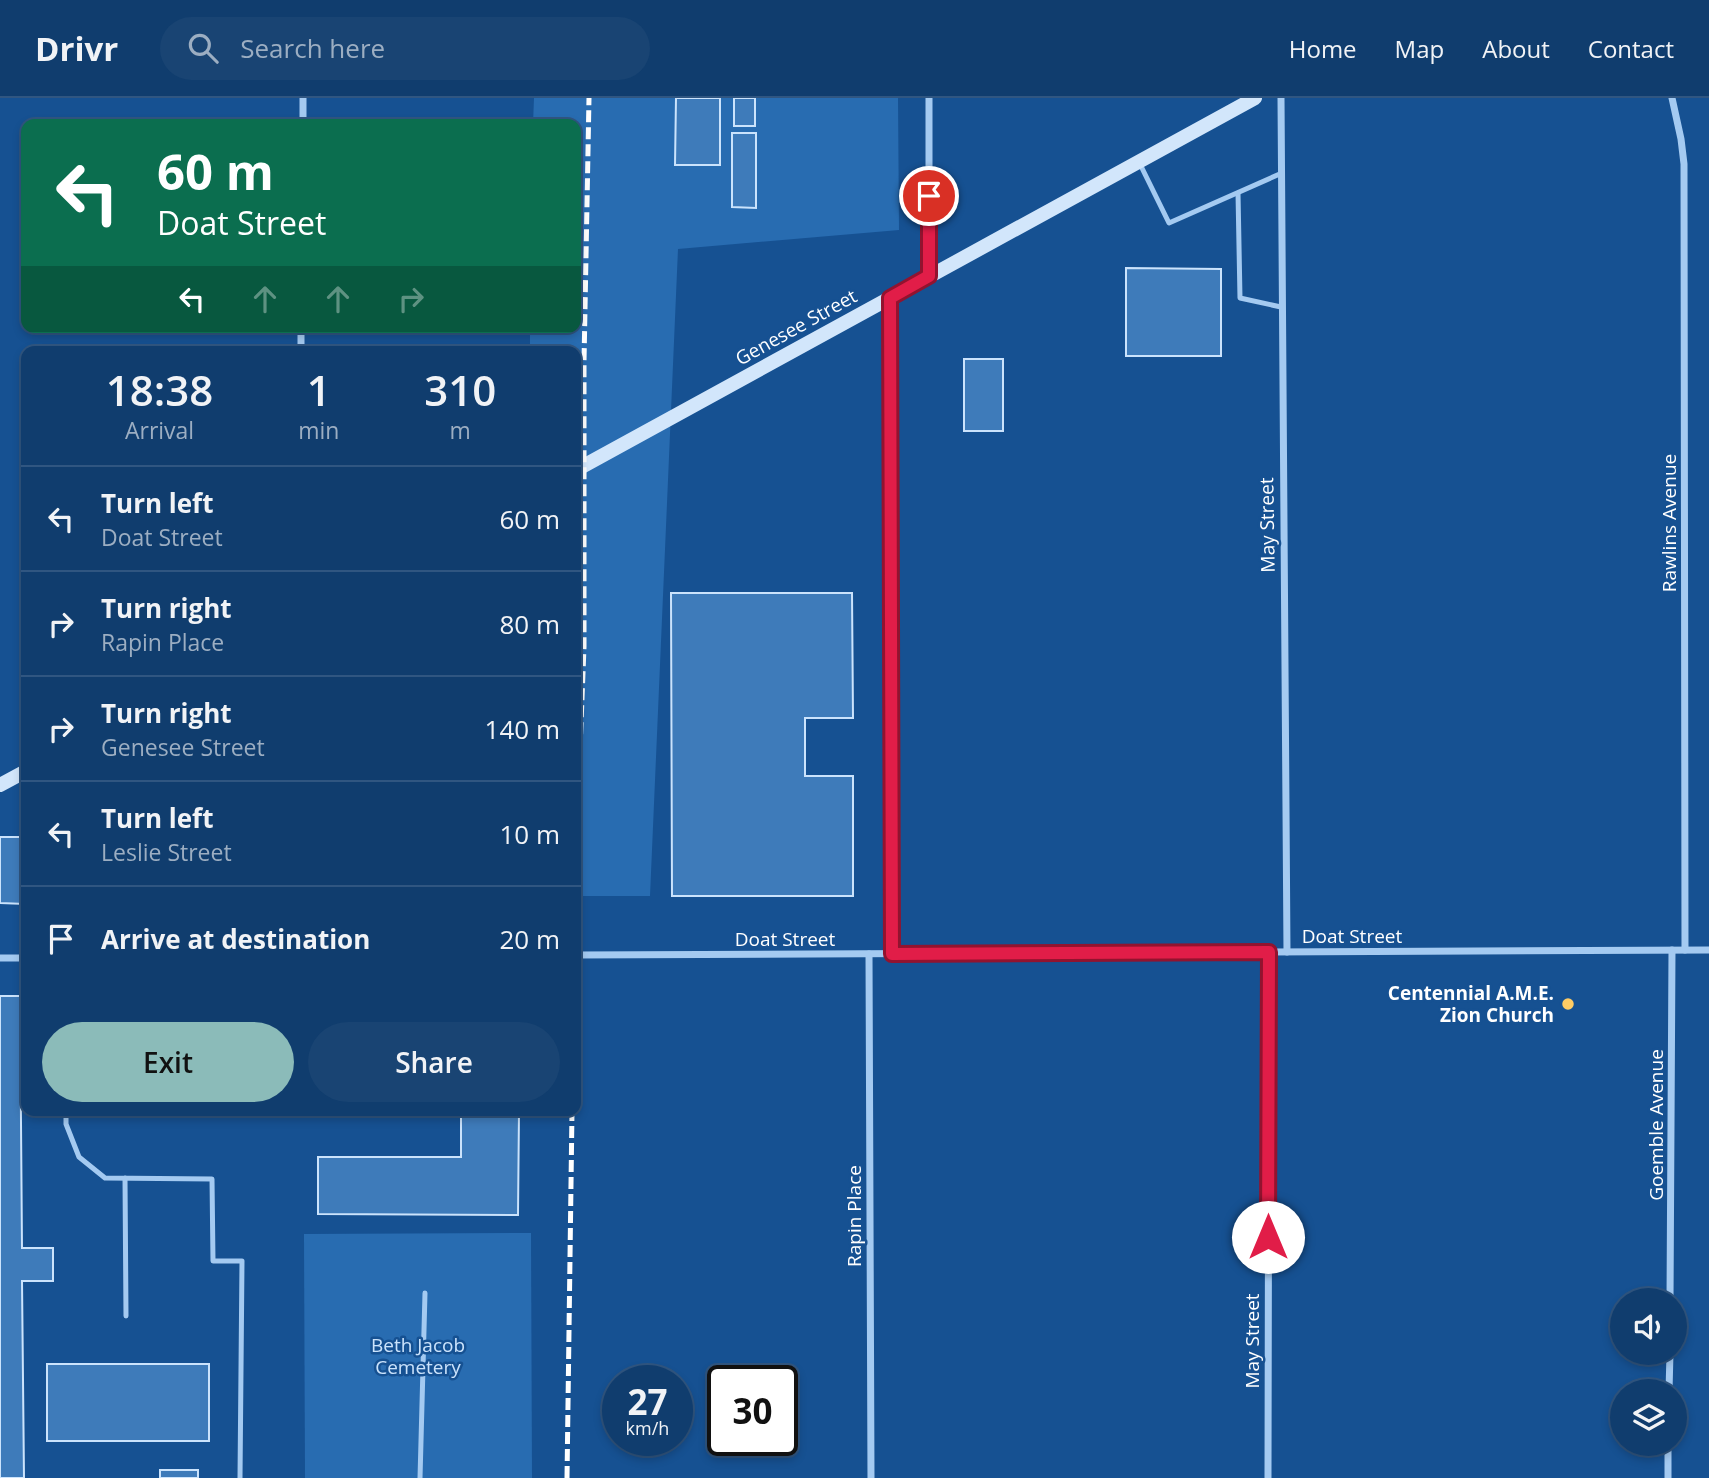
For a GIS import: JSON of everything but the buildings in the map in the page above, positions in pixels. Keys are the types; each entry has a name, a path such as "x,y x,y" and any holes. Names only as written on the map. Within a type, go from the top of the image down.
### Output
{"main road":[{"name":"Genesee Street","path":"581,467 1255,98"},
{"path":"0,785 21,774"}],"street":[{"path":"303,98 303,119"},
{"path":"929,98 929,276"},
{"name":"May Street","path":"1281,98 1287,952"},
{"name":"Rawlins Avenue","path":"1672,98 1684,164 1685,950"},
{"path":"890,298 892,954"},
{"name":"Goemble Avenue","path":"1670,1288 1672,950"},
{"name":"Doat Street","path":"581,955 1709,950"},
{"name":"May Street","path":"1268,1478 1269,952"},
{"name":"Rapin Place","path":"869,954 871,1478"},
{"path":"0,958 21,958"},
{"path":"1668,1456 1668,1478"}],"lane":[{"path":"1139,162 1169,223 1282,173"},
{"path":"1238,193 1240,298 1281,307"},
{"path":"66,1116 66,1124 79,1157 105,1178 212,1179 213,1261 242,1261 240,1478"},
{"path":"125,1178 126,1316"},
{"path":"420,1478 425,1293"}],"green space":[{"path":"534,98 898,98 899,230 678,249 650,896 581,896 581,346 530,346 530,333 581,333 581,119 533,119"},
{"name":"Beth Jacob Cemetery","path":"531,1233 532,1478 305,1478 304,1234"}],"railway":[{"path":"581,724 589,98"},
{"path":"567,1478 572,1116"}],"place":[{"name":"Centennial A.M.E. Zion Church","path":"1568,1004"}],"route":[{"path":"929,196 929,276 890,298 892,954 1269,952 1268,1237"}]}
